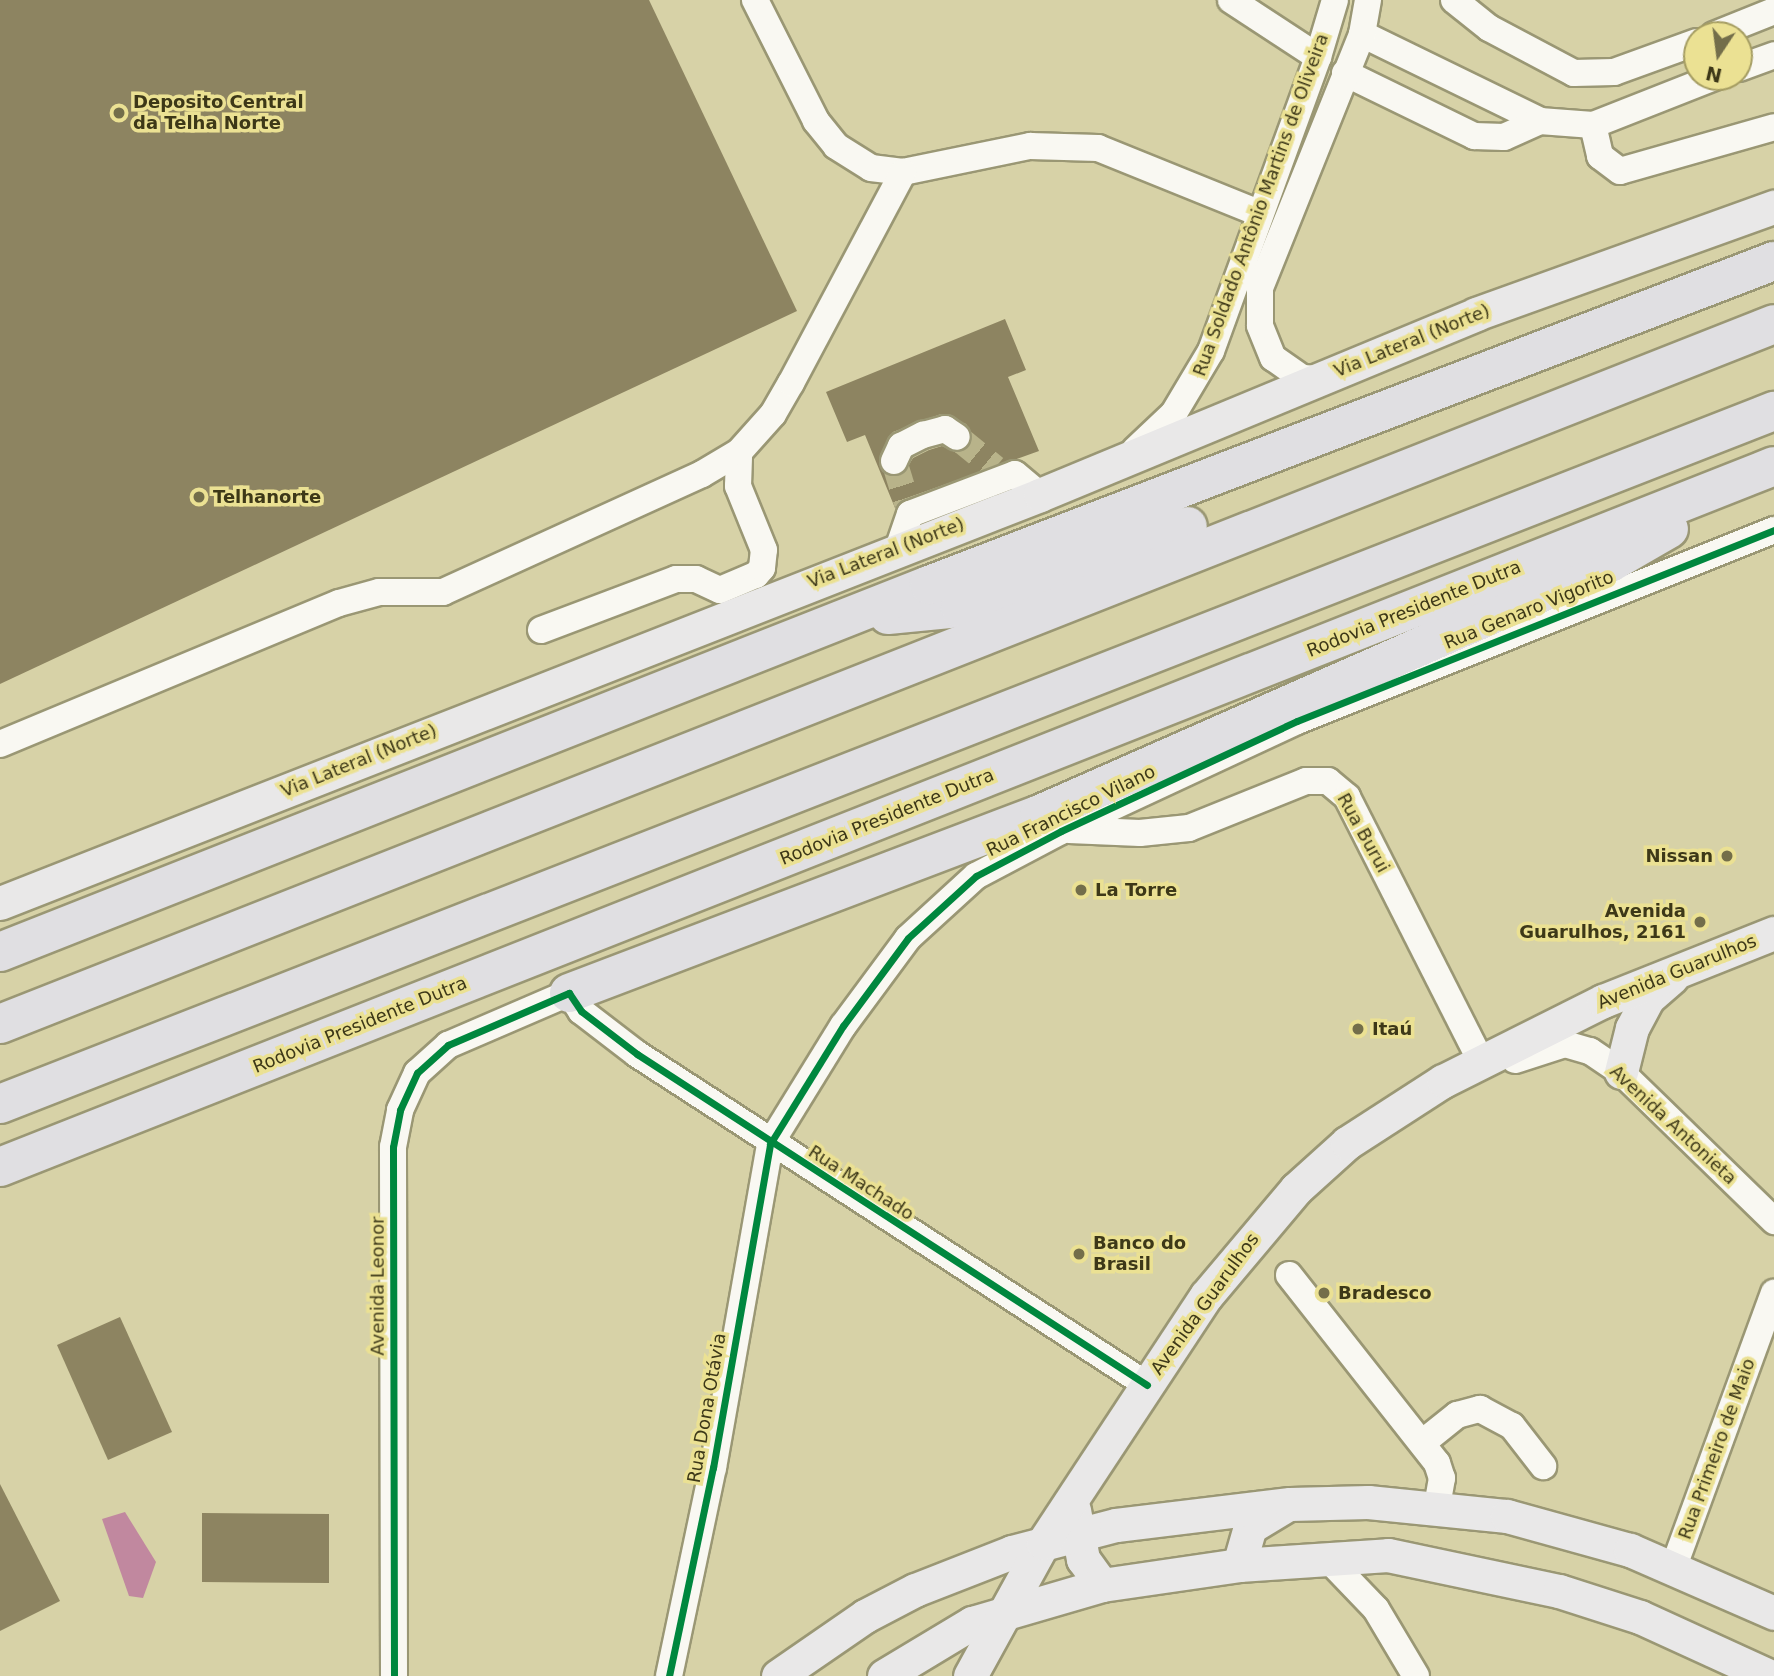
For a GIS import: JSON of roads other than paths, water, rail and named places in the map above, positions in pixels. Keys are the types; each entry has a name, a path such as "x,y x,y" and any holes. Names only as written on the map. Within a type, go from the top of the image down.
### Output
{"highway":[{"path":"0,952 844,619 1774,261"},
{"path":"844,619 960,608 1194,524 1774,298"},
{"path":"0,1024 1774,324"},
{"path":"0,1104 1774,411"},
{"name":"Rodovia Presidente Dutra","path":"0,1167 1774,466"},
{"path":"569,993 1078,797 1610,563 1681,522 1725,486"}],"main road":[{"name":"Via Lateral (Norte)","path":"0,903 899,547 1017,479 1119,462 1550,286 1774,207"},
{"name":"Avenida Guarulhos","path":"970,1676 1043,1543 1206,1296 1296,1189 1347,1143 1443,1081 1603,1001 1774,933"},
{"path":"1621,1072 1632,1028 1648,998 1682,968"},
{"path":"1073,1497 1083,1559 1102,1585"},
{"path":"778,1676 865,1616 915,1590 1043,1543 1078,1533 1290,1504 1437,1506 1567,1530 1674,1566 1774,1613"},
{"path":"1239,1565 1251,1527 1290,1504"},
{"path":"884,1676 972,1623 1009,1609 1102,1585 1239,1565 1388,1555 1559,1591 1640,1617 1769,1676"}],"street":[{"path":"755,0 816,121 836,146 871,168 903,172 1030,146 1098,148 1259,213"},
{"path":"1231,0 1318,57"},
{"name":"Rua Soldado Antônio Martins de Oliveira","path":"1119,462 1155,434 1195,384 1318,57 1335,0"},
{"name":"Rua Soldado Antônio Martins de Oliveira","path":"1321,379 1301,378 1273,358 1262,337 1260,288 1362,34 1368,0"},
{"path":"1454,0 1489,28 1574,73 1614,72 1683,46"},
{"path":"1749,21 1774,11"},
{"path":"1362,34 1540,121 1592,125 1683,89"},
{"path":"1753,63 1774,55"},
{"path":"1345,73 1474,136 1504,137 1540,121"},
{"path":"1592,125 1600,156 1620,171 1774,127"},
{"path":"0,744 349,599 379,592 443,592 702,474 739,452 772,414 792,383 903,172"},
{"path":"894,461 901,446 923,435 945,429 957,437"},
{"path":"541,630 676,579 696,579 720,590 756,575 762,568 764,550 738,486 739,452"},
{"path":"899,547 908,509 1017,479"},
{"name":"Rua Genaro Vigorito","path":"1297,721 1774,530"},
{"name":"Rua Francisco Vilano","path":"771,1144 843,1027 908,938 976,876 1061,831 1297,721"},
{"name":"Rua Burui","path":"1061,831 1140,833 1189,828 1306,781 1328,781 1347,797 1481,1061"},
{"name":"Rua Machado","path":"569,993 604,1031 771,1144 1147,1385"},
{"name":"Avenida Leonor","path":"394,1676 393,1147 400,1110 418,1073 447,1045 569,993"},
{"name":"Avenida Antonieta","path":"1443,1081 1478,1075 1541,1049 1565,1044 1590,1051 1621,1072 1774,1221"},
{"name":"Rua Dona Otávia","path":"669,1676 713,1468 771,1144"},
{"path":"1289,1275 1437,1463 1442,1478 1437,1506"},
{"name":"Rua Primeiro de Maio","path":"1674,1566 1774,1293"},
{"path":"1422,1443 1457,1415 1480,1409 1512,1426 1543,1466"},
{"path":"1376,1609 1375,1577 1388,1555"},
{"path":"1328,1559 1376,1609 1415,1675"}],"tunnel":[{"path":"957,437 995,468"},
{"path":"894,461 907,503"}],"place":[{"name":"Deposito Central da Telha Norte","path":"119,113"},
{"name":"Telhanorte","path":"199,497"},
{"name":"Nissan","path":"1727,856"},
{"name":"La Torre","path":"1081,890"},
{"name":"Avenida Guarulhos, 2161","path":"1700,922"},
{"name":"Itaú","path":"1358,1029"},
{"name":"Banco do Brasil","path":"1079,1254"},
{"name":"Bradesco","path":"1324,1293"}]}
